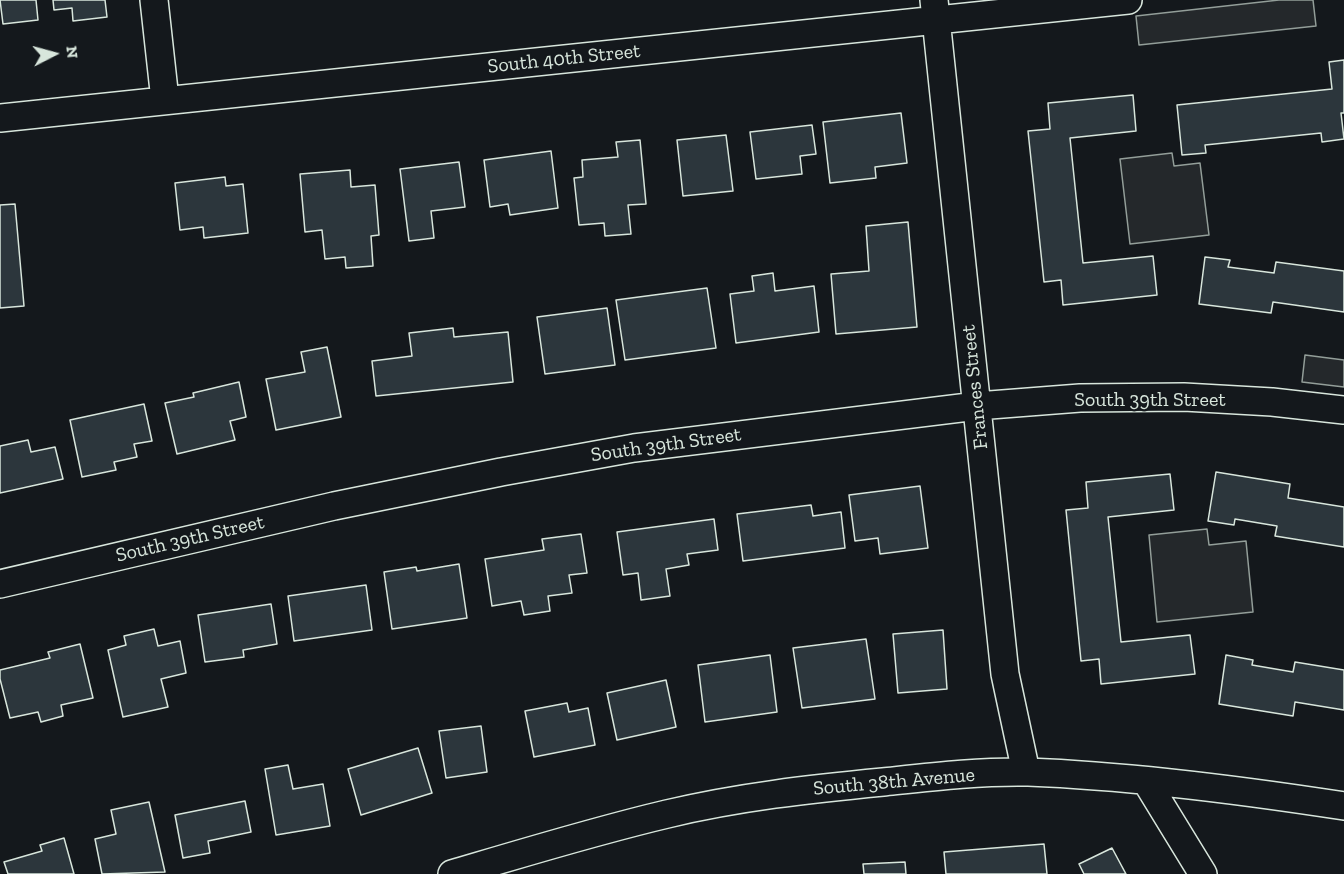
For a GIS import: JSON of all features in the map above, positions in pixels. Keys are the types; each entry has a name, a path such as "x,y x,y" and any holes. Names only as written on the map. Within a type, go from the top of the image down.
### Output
{"street":[{"path":"154,0 165,100"},
{"name":"South 40th Street","path":"0,118 935,10 1128,0"},
{"name":"Frances Street","path":"935,10 1005,674 1026,772"},
{"name":"South 39th Street","path":"0,584 334,506 634,448 976,406 1080,398 1168,397 1272,402 1344,410"},
{"name":"South 38th Avenue","path":"452,874 668,814 743,799 930,777 1026,772 1146,781 1344,806"},
{"path":"1146,781 1203,874"}],"shaded area":[{"path":"1279,0 1313,0 1316,26 1139,45 1136,16"},
{"path":"1172,153 1174,166 1200,163 1209,235 1130,244 1120,159"},
{"path":"1305,355 1344,360 1344,387 1302,382"},
{"path":"1207,529 1209,545 1246,541 1253,612 1157,622 1149,535"}],"building":[{"path":"0,0 36,0 38,20 3,24"},
{"path":"53,0 105,0 107,17 73,21 72,8 54,10"},
{"path":"1344,60 1344,113 1341,113 1344,139 1322,142 1321,133 1205,145 1206,153 1182,155 1177,105 1332,89 1329,62"},
{"path":"1133,95 1136,131 1070,138 1083,263 1153,256 1157,295 1063,305 1061,280 1044,282 1028,131 1050,129 1048,103"},
{"path":"901,113 907,163 875,167 876,178 830,183 823,122"},
{"path":"812,125 816,154 800,156 802,174 756,179 750,132"},
{"path":"726,135 733,191 683,196 677,140"},
{"path":"640,140 646,204 628,205 631,234 605,236 604,223 579,225 574,178 583,177 582,160 618,157 616,142"},
{"path":"551,151 558,208 510,215 508,204 490,207 484,160"},
{"path":"459,162 465,207 431,211 434,238 409,241 400,169"},
{"path":"350,170 351,187 375,185 379,235 371,236 373,266 346,268 345,257 325,259 322,230 305,232 300,174"},
{"path":"225,177 226,186 243,184 248,233 204,238 203,227 180,230 175,183"},
{"path":"15,204 24,306 0,308 0,205"},
{"path":"908,222 917,327 836,334 831,274 869,271 866,226"},
{"path":"1205,257 1230,260 1228,267 1274,273 1276,262 1344,271 1344,312 1273,302 1271,313 1199,304"},
{"path":"773,273 775,291 814,286 819,332 736,343 730,294 754,291 752,276"},
{"path":"707,288 716,348 625,360 616,300"},
{"path":"607,308 615,365 545,374 537,317"},
{"path":"453,328 454,337 508,332 513,382 376,396 372,361 412,356 409,333"},
{"path":"327,347 341,417 276,430 266,379 305,372 301,352"},
{"path":"239,382 246,417 230,421 235,440 177,454 165,403 194,397 193,393"},
{"path":"144,404 152,441 134,444 137,457 114,462 116,470 82,477 70,420"},
{"path":"28,440 31,452 55,447 63,479 0,493 0,446"},
{"path":"1216,472 1290,484 1288,498 1344,507 1344,547 1275,536 1277,526 1235,519 1234,525 1208,521"},
{"path":"1170,474 1174,510 1108,517 1121,642 1190,635 1195,674 1101,684 1099,659 1081,661 1066,510 1088,508 1086,482"},
{"path":"920,486 928,548 880,554 878,538 855,541 849,495"},
{"path":"811,505 813,516 841,512 845,548 743,561 737,514"},
{"path":"714,519 718,550 687,554 689,565 666,569 670,596 641,600 638,573 623,575 617,532"},
{"path":"581,534 587,573 569,575 572,593 548,596 550,611 524,615 521,601 492,606 485,559 544,550 542,539"},
{"path":"459,564 467,618 392,629 384,572 416,567 417,571"},
{"path":"366,585 372,630 294,641 288,596"},
{"path":"271,604 277,644 243,650 244,657 205,662 198,615"},
{"path":"154,629 158,646 180,641 186,673 161,679 168,707 123,717 108,650 126,645 124,636"},
{"path":"943,630 947,689 898,693 893,634"},
{"path":"866,639 875,699 802,708 793,648"},
{"path":"80,644 93,698 61,705 63,716 41,722 38,712 10,718 0,679 0,670 50,658 48,652"},
{"path":"770,655 777,712 705,722 698,665"},
{"path":"1226,655 1253,660 1252,665 1293,672 1295,662 1344,670 1344,710 1295,702 1293,716 1219,704"},
{"path":"666,680 676,727 617,740 607,693"},
{"path":"567,703 569,712 588,708 595,745 534,757 525,711"},
{"path":"481,726 487,772 446,778 439,731"},
{"path":"418,748 432,793 361,815 348,769"},
{"path":"288,765 293,789 323,784 330,826 276,835 265,769"},
{"path":"245,801 251,832 208,841 210,853 183,858 175,815"},
{"path":"149,802 165,872 102,874 95,839 116,834 111,810"},
{"path":"64,838 74,874 8,874 4,862 42,851 40,845"},
{"path":"1044,844 1047,874 946,874 944,852"},
{"path":"1112,848 1126,874 1084,874 1079,864"},
{"path":"905,862 906,874 864,874 863,864"}]}
